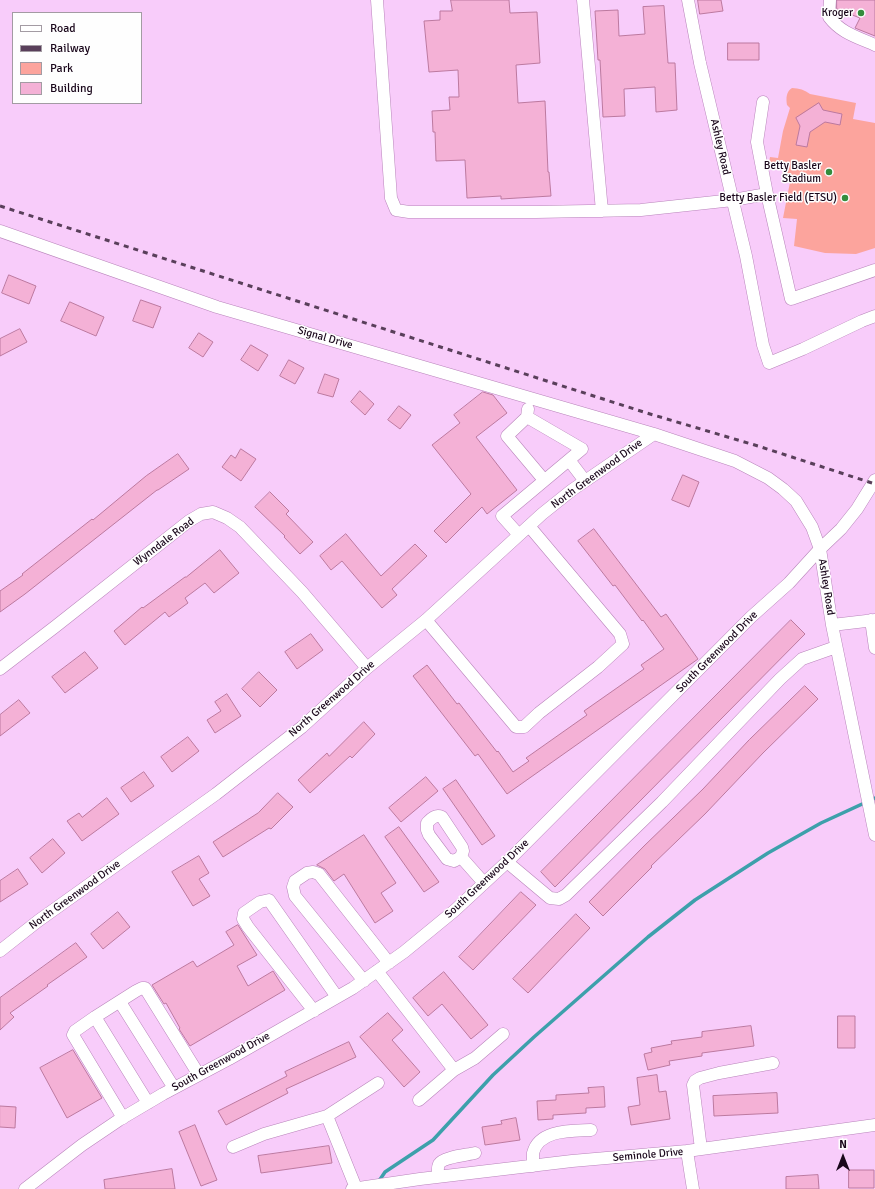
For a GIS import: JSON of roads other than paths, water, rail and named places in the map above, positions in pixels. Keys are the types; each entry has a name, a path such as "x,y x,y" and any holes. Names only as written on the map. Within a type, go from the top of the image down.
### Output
{"street":[{"path":"377,0 391,198 396,210 409,212 641,210 733,200 767,194"},
{"path":"583,0 602,211"},
{"name":"Ashley Road","path":"688,0 700,63 746,256 763,345 769,363 803,349 862,320 875,316"},
{"path":"830,0 829,17 836,25 848,33 875,44"},
{"path":"763,102 757,142 767,194 791,299 875,270"},
{"name":"Signal Drive","path":"0,231 217,307 654,434"},
{"path":"530,398 527,416 507,436 544,480"},
{"path":"519,536 502,516 582,449 527,416"},
{"name":"Ashley Road","path":"654,434 735,461 768,478 796,501 812,527 820,549 836,647 875,835"},
{"name":"North Greenwood Drive","path":"0,951 216,794 302,727 367,668 426,620 566,494 654,434"},
{"path":"568,460 586,481"},
{"name":"South Greenwood Drive","path":"25,1189 82,1145 148,1103 314,1011 364,981 404,952 454,911 507,862 746,623 789,583 820,549 841,529 857,509 875,480"},
{"name":"Wynndale Road","path":"0,668 56,626 189,521 201,514 213,512 227,518 240,527 302,592 367,668"},
{"path":"426,620 516,727 524,727 598,667 623,644 620,634 529,526"},
{"path":"832,625 873,620 875,648"},
{"path":"507,862 550,898 560,898 566,895 662,802 780,679 802,659 836,647"},
{"path":"460,857 484,883"},
{"path":"364,981 295,896 292,887 295,881 307,873 313,872 319,874 389,963"},
{"path":"314,1011 243,919 244,913 260,902 269,900 337,998"},
{"path":"377,971 454,1070"},
{"path":"124,1118 73,1035 75,1031 136,991 145,988 199,1075"},
{"path":"120,1002 174,1088"},
{"path":"95,1018 148,1103"},
{"path":"419,1100 454,1070 475,1058 502,1034"},
{"path":"701,1149 693,1085 695,1081 700,1078 719,1073 773,1063"},
{"path":"233,1147 264,1134 327,1116 378,1083"},
{"path":"327,1116 354,1189"},
{"name":"Seminole Drive","path":"354,1189 384,1184 418,1184 438,1177 686,1151 875,1125"},
{"path":"533,1166 533,1154 536,1147 540,1141 549,1135 569,1131 591,1130"},
{"path":"686,1151 693,1189"},
{"path":"438,1177 438,1166 440,1163 451,1158 475,1154"}],"waterway":[{"path":"379,1181 385,1172 433,1140 493,1075 534,1037 648,937 695,900 768,853 821,823 875,798"}],"railway":[{"path":"0,206 650,414 758,446 875,484"}],"place":[{"name":"Kroger","path":"861,13"},
{"name":"Betty Basler Stadium","path":"829,172"},
{"name":"Betty Basler Field (ETSU)","path":"845,198"}]}
